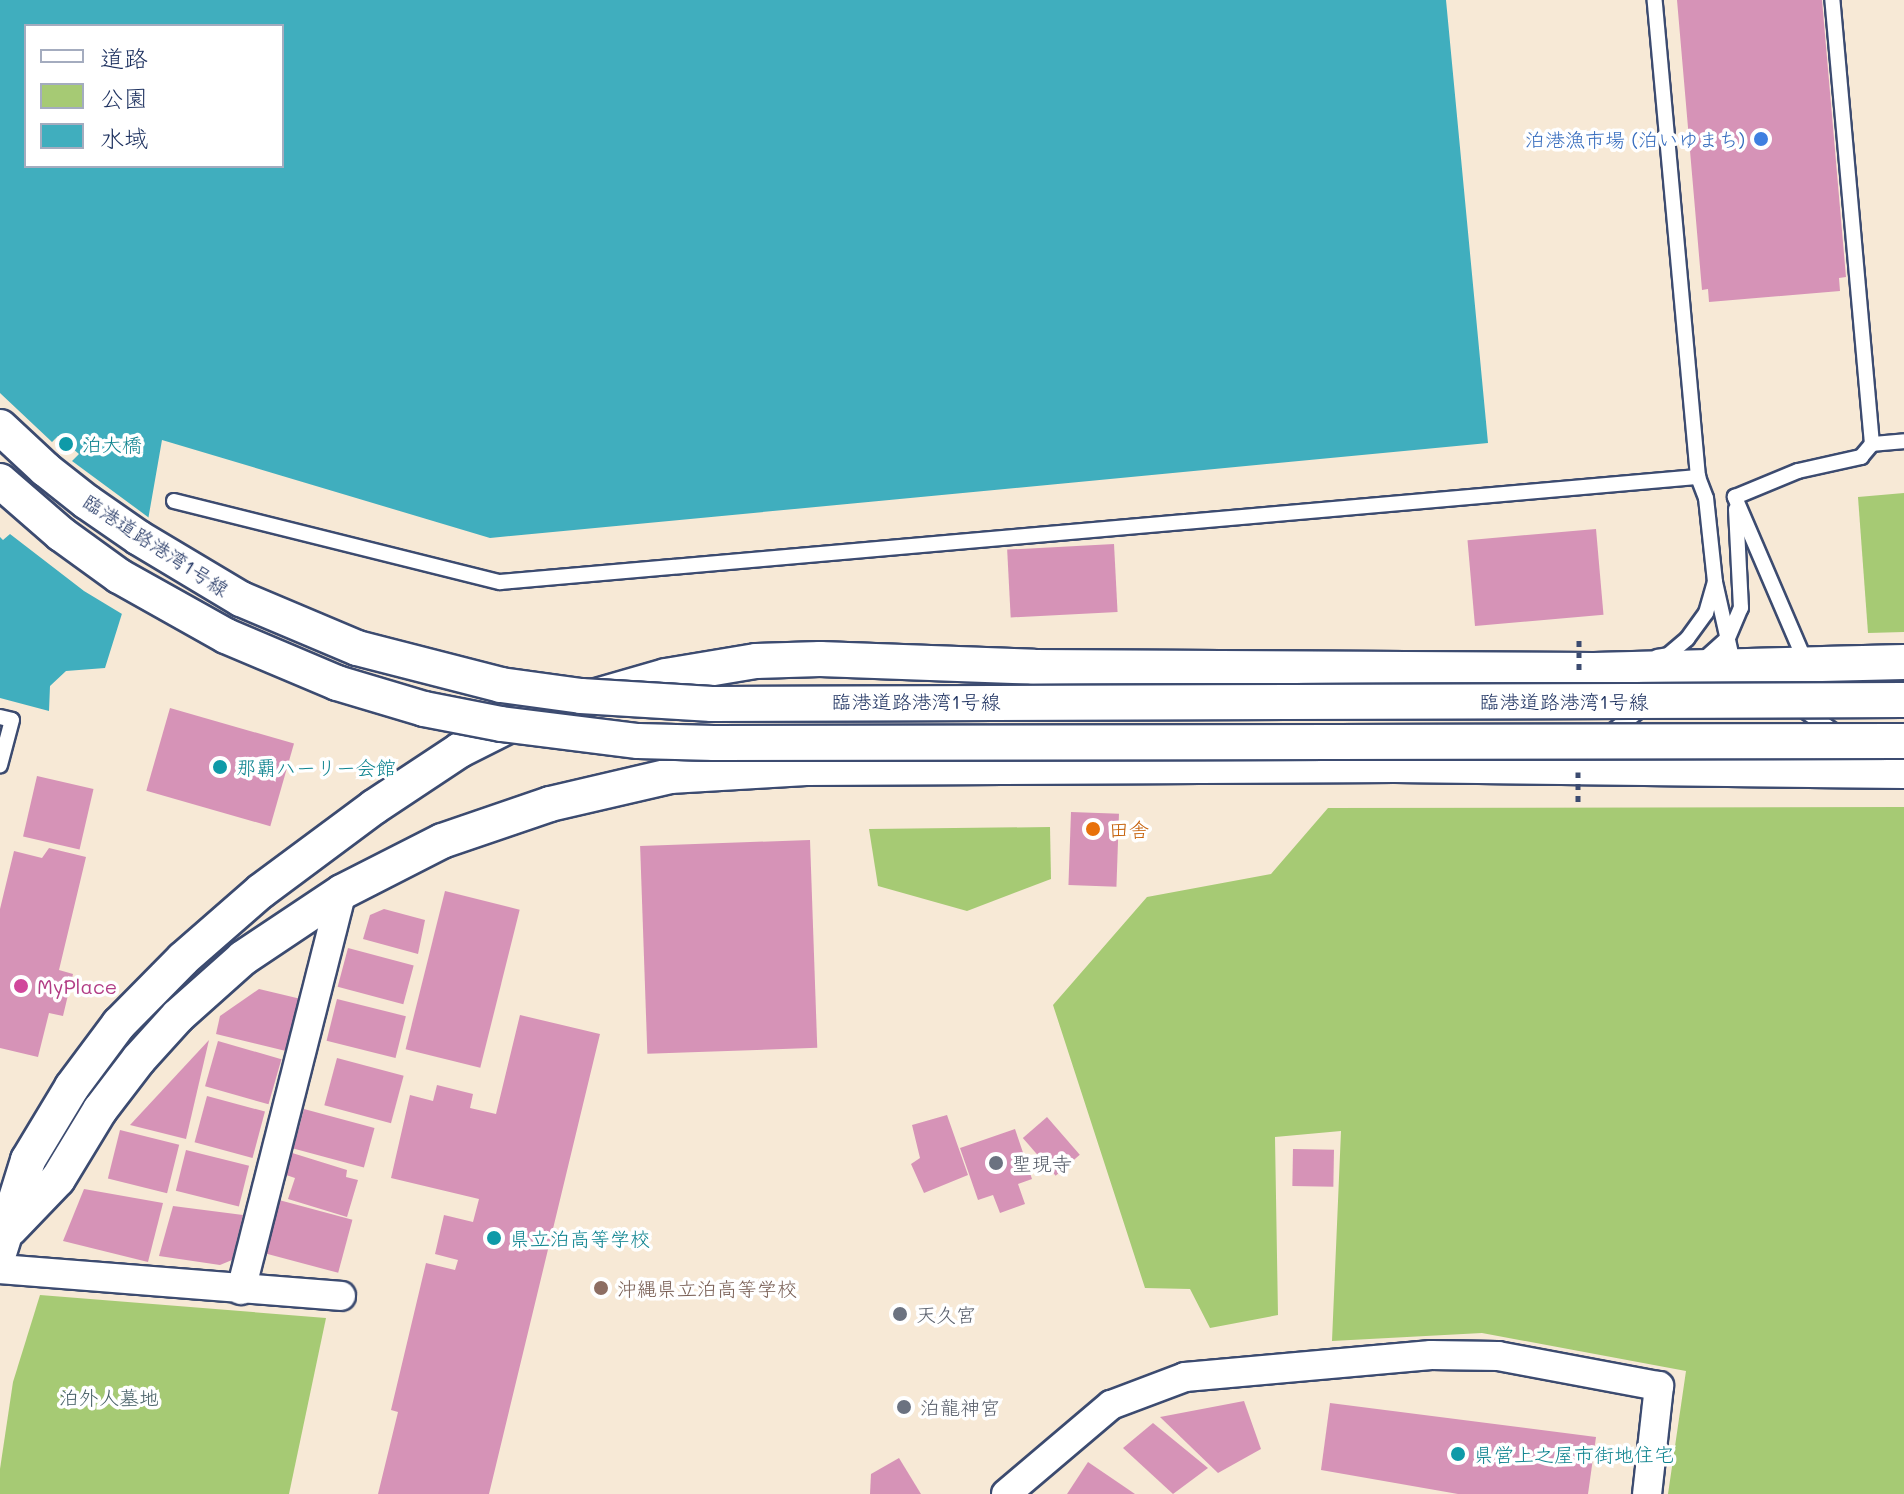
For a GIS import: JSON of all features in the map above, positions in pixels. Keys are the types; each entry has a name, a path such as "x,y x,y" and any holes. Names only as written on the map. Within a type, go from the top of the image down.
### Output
{"street":[{"name":"臨港道路港湾1号線","path":"0,427 45,469 87,502 139,538 241,599 357,648 501,685 581,696 712,704 1904,700"},
{"name":"臨港道路港湾1号線","path":"0,481 61,534 119,576 226,636 349,687 424,709 501,724 638,741 1899,761"},
{"path":"2,1243 28,1160 72,1087 119,1024 183,959 261,891 411,782 460,750 514,723 558,707 666,676 756,661 820,659 1049,667 1594,670 1695,668 1735,652 1807,665 1904,662"},
{"path":"2,1243 58,1179 100,1110 139,1059 178,1016 243,958 342,892 442,841 550,804 670,776 822,768 1395,765 1563,769 1899,761"},
{"path":"241,1290 342,892"},
{"path":"0,1269 341,1296"},
{"path":"1006,1494 1111,1405 1185,1377 1431,1355 1498,1356 1659,1386 1647,1494"}],"lane":[{"path":"1655,0 1698,477 1706,498 1715,582 1735,652 1899,761"},
{"path":"1832,0 1872,444"},
{"path":"1735,497 1798,471 1861,457 1872,444 1904,441"},
{"path":"174,501 500,582 1698,477"},
{"path":"1735,497 1741,608 1735,652"},
{"path":"1735,497 1807,665"},
{"path":"1594,670 1668,655 1687,639 1706,613 1715,582"},
{"path":"1563,769 1695,668"},
{"path":"0,717 12,720 0,765"}],"green space":[{"path":"1904,493 1904,632 1868,633 1858,497"},
{"path":"1904,807 1904,1494 1668,1494 1686,1371 1482,1333 1332,1341 1341,1131 1275,1137 1278,1315 1210,1328 1190,1289 1145,1288 1053,1005 1147,897 1271,874 1328,808"},
{"path":"1050,827 1051,879 967,911 878,886 869,829"},
{"name":"泊外人墓地","path":"40,1295 326,1318 289,1494 0,1494 0,1469 13,1382"}],"water":[{"path":"0,0 1446,0 1488,443 490,538 162,440 144,543 105,668 66,671 50,686 49,711 0,698"}],"pier":[{"path":"0,393 52,442 58,436 79,454 72,461 152,520 127,617 84,591 10,534 3,540 0,537"}],"building":[{"name":"泊港漁市場 (泊いゆまち)","path":"1677,0 1822,0 1846,277 1839,278 1840,291 1709,302 1708,289 1702,290"},
{"path":"1596,529 1603,615 1475,626 1467,540"},
{"path":"1114,544 1118,612 1011,618 1007,550"},
{"name":"那覇ハーリー会館","path":"170,708 294,744 270,826 146,791"},
{"path":"37,776 94,789 80,849 23,836"},
{"path":"1071,812 1119,814 1116,887 1068,885"},
{"path":"810,840 817,1048 647,1054 640,846"},
{"path":"49,848 86,857 59,970 73,974 63,1016 49,1013 38,1057 0,1048 0,909 14,851 42,858"},
{"path":"445,891 520,910 480,1068 406,1049"},
{"path":"384,909 425,920 418,954 363,939 370,915"},
{"path":"348,948 414,966 403,1004 338,987"},
{"path":"259,989 301,999 286,1051 216,1034 220,1016"},
{"path":"337,999 406,1016 395,1058 327,1041"},
{"name":"県立泊高等学校","path":"520,1015 600,1034 489,1494 378,1494 398,1412 391,1410 426,1263 455,1270 458,1260 435,1254 444,1215 473,1222 479,1199 391,1178 410,1095 433,1101 437,1085 473,1094 470,1108 496,1114"},
{"path":"209,1040 186,1139 130,1125"},
{"path":"218,1041 281,1059 268,1104 205,1086"},
{"path":"337,1058 404,1076 391,1123 324,1105"},
{"path":"207,1096 265,1112 253,1158 195,1142"},
{"path":"304,1109 375,1128 364,1167 293,1149"},
{"path":"947,1115 968,1175 924,1193 911,1164 920,1158 912,1125"},
{"path":"1047,1117 1080,1155 1056,1176 1023,1138"},
{"name":"聖現寺","path":"1015,1129 1032,1179 1018,1184 1025,1204 1000,1213 993,1195 978,1200 960,1148"},
{"path":"120,1130 179,1145 167,1193 108,1179"},
{"path":"1293,1149 1334,1150 1333,1187 1292,1186"},
{"path":"186,1150 249,1166 239,1206 176,1191"},
{"path":"289,1152 347,1170 346,1177 358,1180 347,1217 288,1199 295,1178 283,1174"},
{"path":"84,1189 163,1203 148,1262 63,1241"},
{"path":"279,1200 352,1220 338,1273 265,1253"},
{"path":"173,1206 243,1215 232,1260 220,1265 159,1256"},
{"path":"1244,1401 1261,1449 1218,1473 1160,1417"},
{"name":"県営上之屋市街地住宅","path":"1330,1403 1596,1437 1588,1494 1458,1494 1321,1470"},
{"path":"1153,1423 1208,1468 1173,1494 1123,1448"},
{"path":"899,1458 921,1494 870,1494 871,1474"},
{"path":"1088,1462 1135,1494 1067,1494"}],"place":[{"name":"泊港漁市場 (泊いゆまち)","path":"1761,139"},
{"name":"泊大橋","path":"66,444"},
{"name":"那覇ハーリー会館","path":"220,767"},
{"name":"田舎","path":"1093,829"},
{"name":"MyPlace","path":"21,986"},
{"name":"聖現寺","path":"996,1163"},
{"name":"県立泊高等学校","path":"494,1238"},
{"name":"沖縄県立泊高等学校","path":"601,1288"},
{"name":"天久宮","path":"900,1314"},
{"name":"泊龍神宮","path":"904,1407"},
{"name":"県営上之屋市街地住宅","path":"1458,1454"}]}
